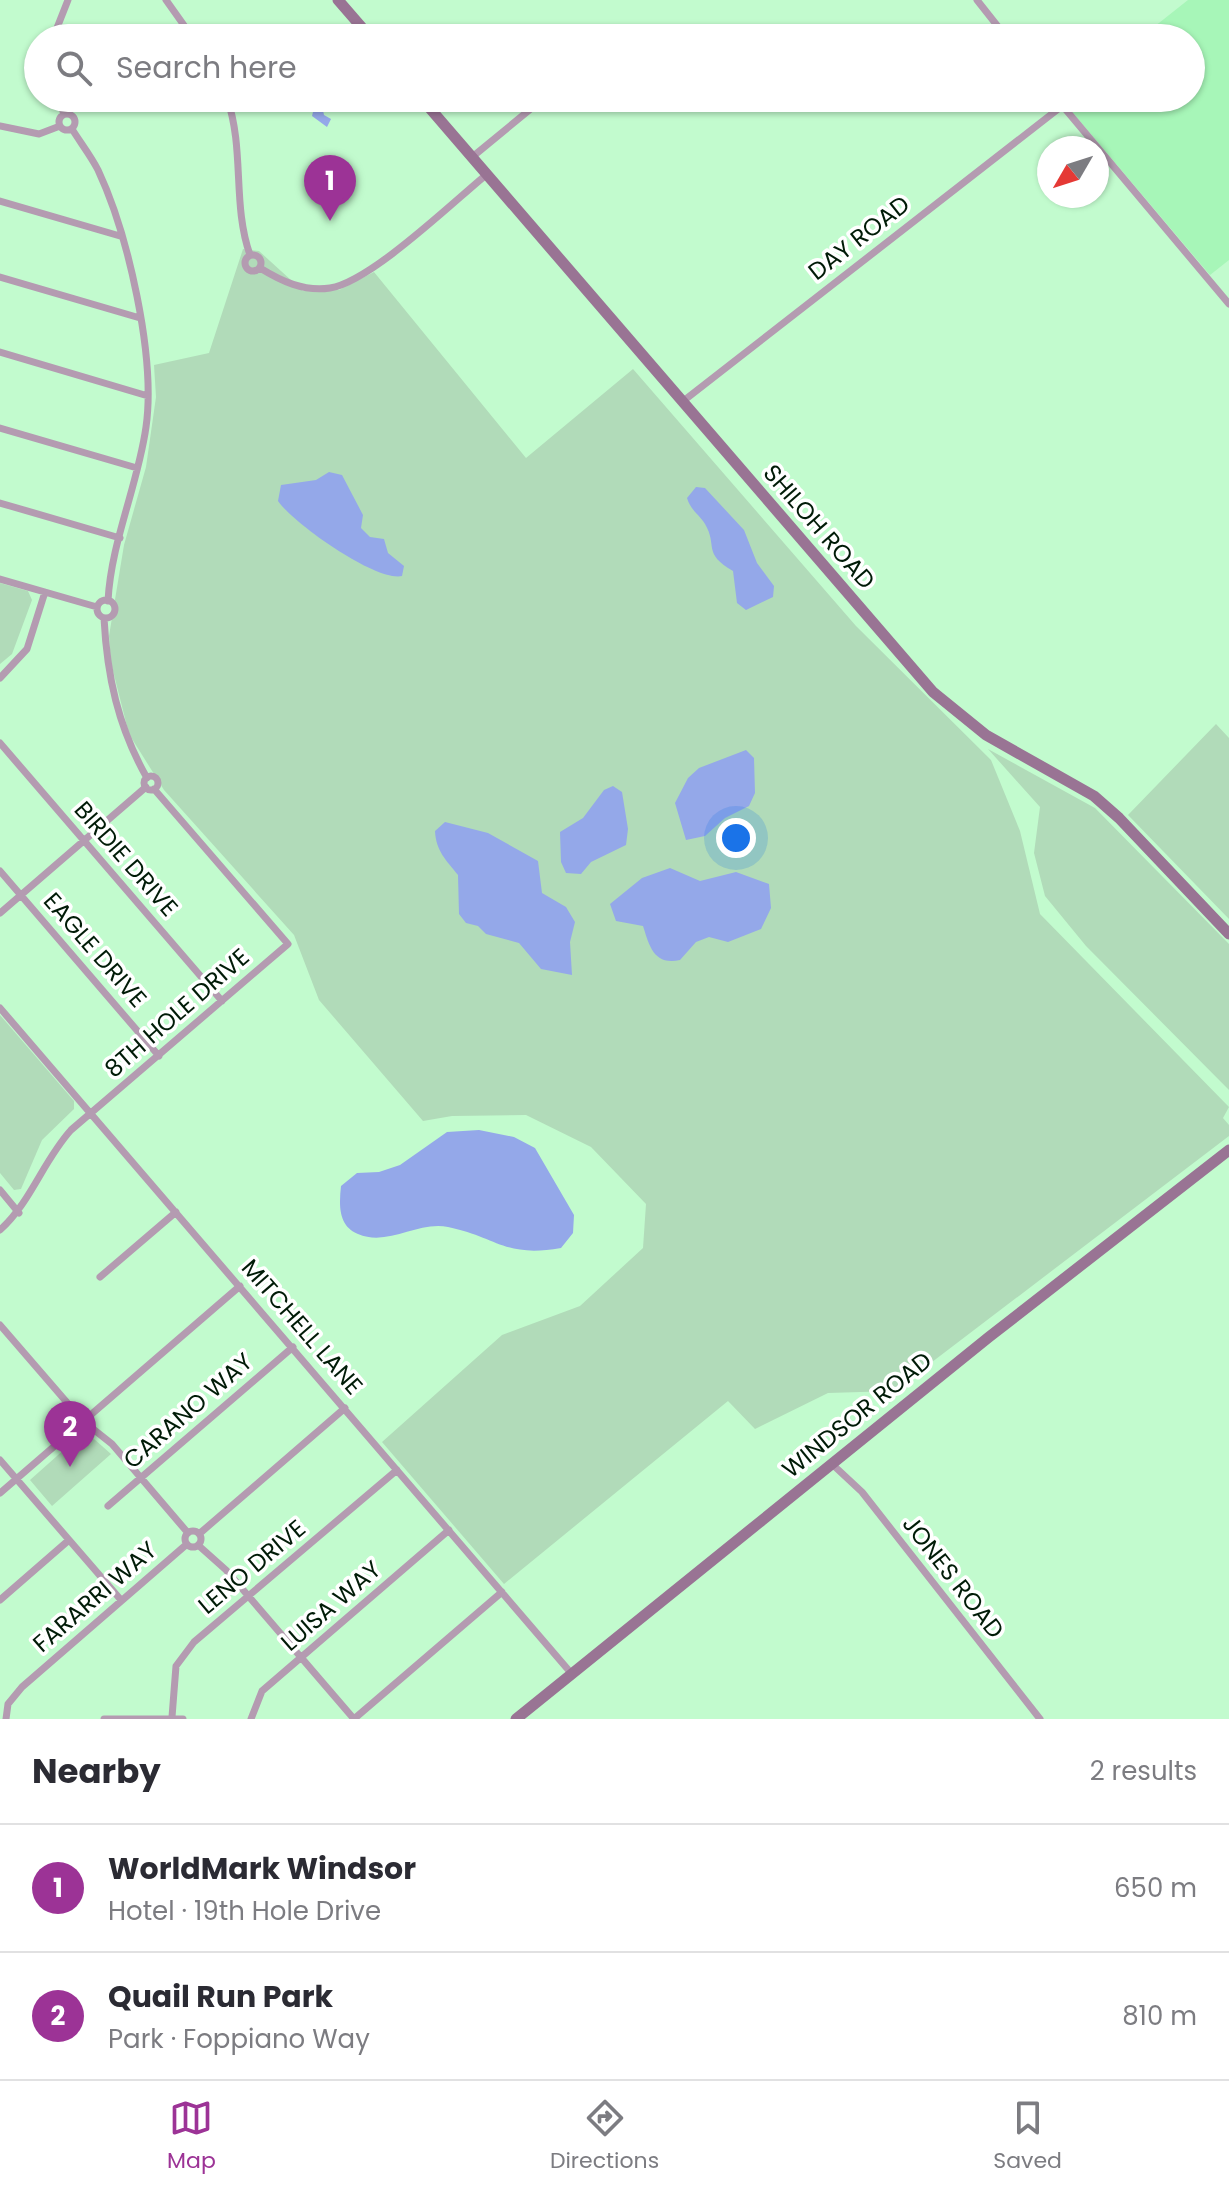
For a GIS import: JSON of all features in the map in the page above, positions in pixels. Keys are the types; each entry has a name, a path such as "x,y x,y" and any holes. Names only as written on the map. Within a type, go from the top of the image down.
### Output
{"main road":[{"path":"338,0 359,24"},
{"name":"SHILOH ROAD","path":"433,112 933,692 986,735 1094,796 1119,818 1229,934"},
{"name":"WINDSOR ROAD","path":"516,1719 1229,1150"}],"street":[{"path":"59,24 68,0"},
{"path":"166,0 183,24"},
{"path":"977,0 996,24"},
{"path":"232,112 236,124 239,216 250,255 246,261 248,269 255,271 260,268 300,286 338,287 367,272 486,175"},
{"path":"471,158 527,112"},
{"name":"DAY ROAD","path":"681,402 1054,112"},
{"path":"1067,112 1229,304"},
{"path":"60,126 60,118 64,114 75,119 72,129"},
{"path":"0,126 39,134 60,126 72,129 97,170 120,236 140,318 148,396 146,427 108,601"},
{"path":"0,201 120,236"},
{"path":"0,277 140,318"},
{"path":"0,352 148,396"},
{"path":"0,428 137,468"},
{"path":"0,503 120,538"},
{"path":"0,579 97,607 108,601"},
{"path":"0,678 27,649 45,592"},
{"path":"104,618 115,612 113,604 108,601"},
{"path":"97,607 98,614 104,618"},
{"path":"0,913 150,788 117,710 107,669 104,618"},
{"name":"BIRDIE DRIVE","path":"0,743 222,1001"},
{"name":"8TH HOLE DRIVE","path":"19,1213 51,1152 91,1113 288,944 150,788"},
{"name":"EAGLE DRIVE","path":"0,871 159,1056"},
{"name":"MITCHELL LANE","path":"0,1008 571,1673"},
{"path":"0,1190 19,1213 0,1230"},
{"path":"100,1277 176,1212"},
{"path":"0,1493 240,1286"},
{"path":"0,1325 83,1421 112,1444 188,1533 199,1534"},
{"name":"CARANO WAY","path":"108,1506 293,1347"},
{"path":"198,1545 199,1534 345,1408"},
{"path":"0,1460 121,1600"},
{"name":"JONES ROAD","path":"832,1464 862,1492 1040,1719"},
{"name":"LENO DRIVE","path":"172,1717 176,1666 194,1642 397,1470"},
{"name":"LUISA WAY","path":"251,1719 262,1691 449,1530"},
{"path":"188,1533 187,1544 198,1545 249,1597 354,1719 502,1592"},
{"path":"0,1600 69,1540"},
{"name":"FARARRI WAY","path":"6,1719 8,1704 22,1687 187,1544"},
{"path":"104,1719 183,1719"}],"shaded area":[{"path":"1188,0 1229,0 1229,260 1210,275 1109,155 1109,136 1093,136 1072,112 1205,112 1205,24 1158,24"},
{"path":"243,249 259,251 303,291 339,290 374,272 526,458 633,369 856,626 991,760 1020,831 1040,914 1229,1107 1223,1118 1229,1125 1229,1136 894,1391 828,1393 755,1429 728,1401 504,1584 382,1442 502,1335 580,1306 643,1248 646,1204 591,1147 526,1115 452,1116 423,1121 319,1000 294,935 164,790 129,734 111,663 109,636 124,545 146,467 156,397 154,365 209,353"},
{"path":"0,583 28,591 32,600 12,654 0,664"},
{"path":"1216,724 1229,738 1229,919 1128,815"},
{"path":"988,749 1095,808 1229,944 1229,1090 1086,946 1045,896 1034,853 1040,807"},
{"path":"0,1015 74,1101 74,1109 42,1140 21,1189 14,1190 0,1173"},
{"path":"85,1431 111,1454 52,1506 30,1480"}],"water":[{"path":"313,112 323,112 331,119 327,127 312,116"},
{"path":"329,472 342,475 363,515 361,528 370,537 384,539 388,553 404,566 402,576 374,570 355,561 300,523 278,501 281,485 316,480"},
{"path":"696,487 705,488 744,530 757,563 774,586 773,597 746,610 737,603 733,571 717,559 709,532 687,498"},
{"path":"746,750 754,758 755,793 749,806 725,818 705,836 686,840 675,803 688,778 699,768"},
{"path":"613,786 622,792 628,829 626,845 591,862 581,874 566,873 561,862 560,832 583,818 604,790"},
{"path":"445,822 488,833 538,861 542,893 566,907 575,922 570,942 572,975 541,969 519,943 486,934 478,926 466,923 459,914 458,875 437,844 435,831"},
{"path":"670,868 700,881 736,872 769,884 771,908 761,929 728,942 709,937 696,942 680,960 658,957 650,946 643,926 616,921 610,904 642,878"},
{"path":"479,1130 514,1137 535,1148 574,1215 573,1233 561,1248 513,1248 448,1227 425,1227 380,1238 358,1234 347,1226 340,1207 341,1186 357,1173 379,1172 400,1165 447,1132"}],"place":[{"name":"WorldMark Windsor","path":"330,221"},
{"name":"Quail Run Park","path":"70,1467"}]}
